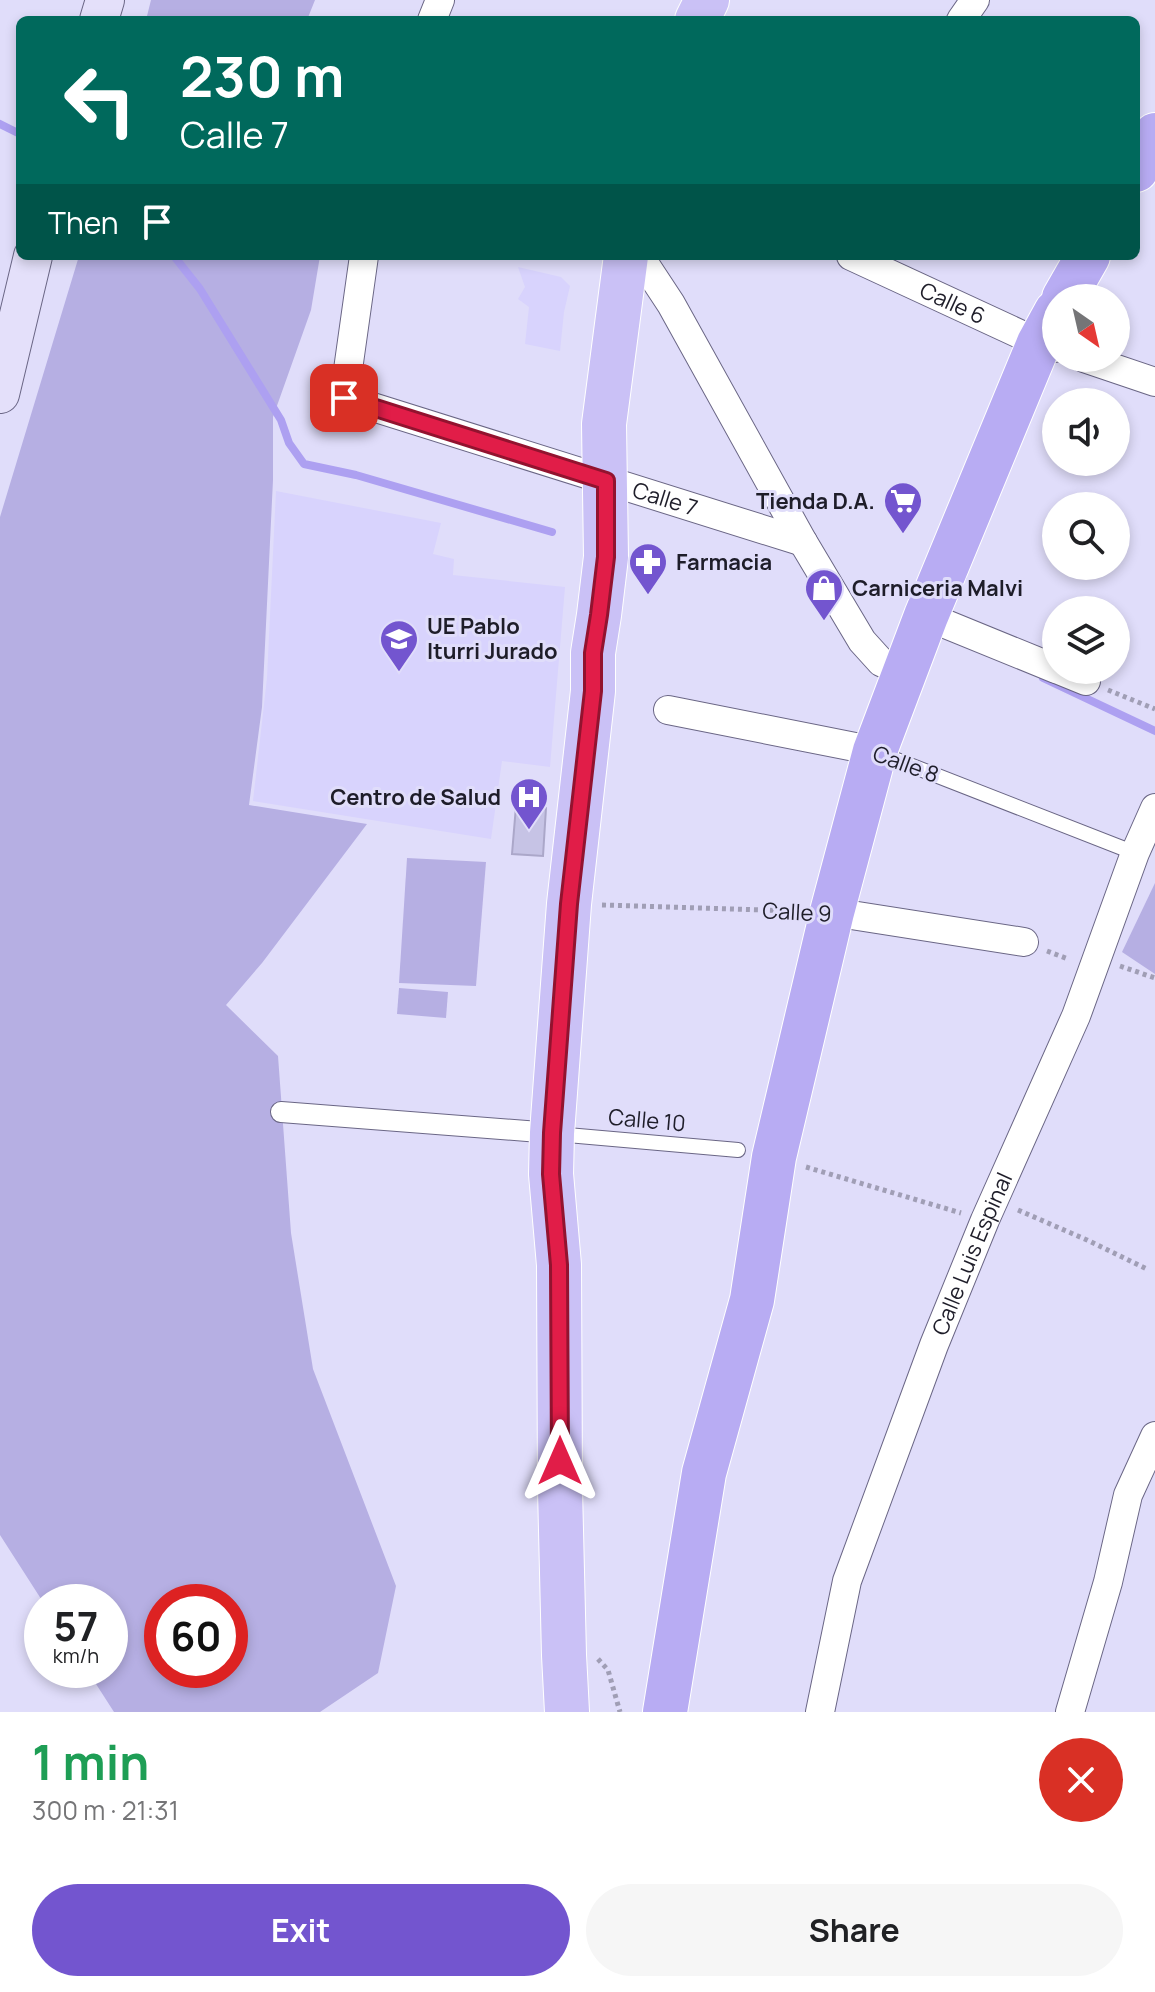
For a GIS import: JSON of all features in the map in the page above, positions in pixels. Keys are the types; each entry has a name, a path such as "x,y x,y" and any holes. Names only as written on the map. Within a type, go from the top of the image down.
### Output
{"highway":[{"path":"1072,284 1086,260"},
{"path":"665,1712 704,1473 752,1300 756,1154 832,912 875,751 926,616 1042,353"}],"main road":[{"path":"0,394 32,260"},
{"path":"567,1712 560,1489 559,1265 551,1174 552,1133 569,904 593,691 593,653 606,557 604,424 627,260"}],"street":[{"name":"Calle 7","path":"363,260 344,398 803,542"},
{"path":"635,260 646,266 671,304 803,542 862,641 881,662 905,673"},
{"name":"Calle 6","path":"863,260 1042,332"},
{"path":"1125,372 1155,382"},
{"path":"926,616 1042,663"},
{"name":"Calle 8","path":"668,710 875,751"},
{"name":"Calle Luis Espinal","path":"820,1712 847,1581 934,1345 1076,1016 1135,853 1155,808"},
{"name":"Calle 9","path":"832,912 1024,942"},
{"path":"281,1112 552,1133"},
{"path":"1070,1712 1108,1582 1128,1495 1155,1436"}],"lane":[{"name":"Calle 8","path":"875,751 1135,853"},
{"name":"Calle 10","path":"552,1133 756,1154"}],"path":[{"path":"1093,684 1155,709"},
{"name":"Calle 9","path":"569,904 832,912"},
{"path":"756,1154 990,1210 1087,1240 1147,1269"}],"shaded area":[{"path":"151,0 315,0 309,16 147,16"},
{"path":"78,260 319,260 311,310 273,417 262,707 249,805 367,824 262,963 226,1005 278,1056 291,1233 313,1369 396,1586 378,1673 320,1712 114,1712 99,1688 128,1688 128,1584 31,1584 0,1535 0,517"},
{"path":"518,267 561,277 570,286 560,351 525,344 529,307 518,299 525,287"},
{"path":"276,491 441,523 433,554 454,559 453,575 565,587 550,767 502,761 491,839 253,801 267,678"},
{"path":"407,858 486,862 476,986 399,983"},
{"path":"1155,883 1155,974 1122,952"},
{"path":"399,988 448,992 446,1018 397,1014"}],"building":[{"name":"Centro de Salud","path":"516,806 546,808 543,856 512,854"}],"waterway":[{"path":"0,124 16,132"},
{"path":"177,260 200,289 281,420 289,443 304,464 356,475 552,532"},
{"path":"1056,684 1155,731"}],"place":[{"name":"Tienda D.A.","path":"903,535"},
{"name":"Farmacia","path":"648,596"},
{"name":"Carniceria Malvi","path":"824,622"},
{"name":"UE Pablo Iturri Jurado","path":"399,673"},
{"name":"Centro de Salud","path":"529,831"}],"route":[{"path":"344,398 606,481 606,557 593,653 593,691 569,904 552,1133 551,1174 559,1265 560,1461"}]}
